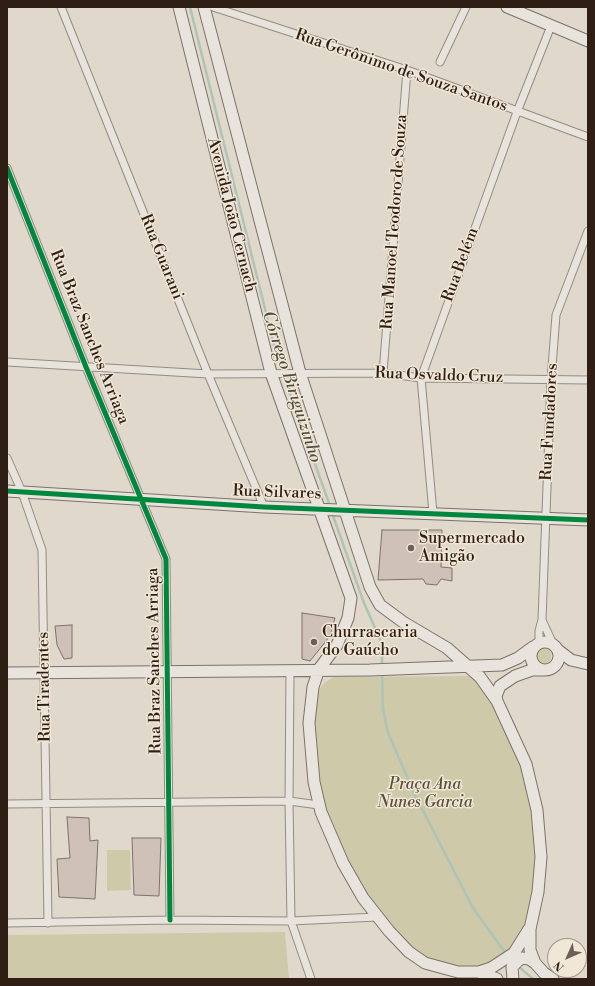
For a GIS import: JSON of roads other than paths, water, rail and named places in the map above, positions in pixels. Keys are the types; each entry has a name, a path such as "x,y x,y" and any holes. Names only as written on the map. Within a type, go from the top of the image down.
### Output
{"main road":[{"name":"Avenida João Cernach","path":"179,7 274,373 323,508 351,598 348,618 337,645 319,669 313,687 309,723 314,782 319,805 343,863 363,898 377,917 409,952 426,963 457,975 479,972 497,979"},
{"name":"Avenida João Cernach","path":"204,7 295,373 341,509 370,587 380,604 403,622 447,648 480,677 497,701 526,764 537,810 540,858 538,892 530,929 530,950 535,962 544,973 553,979"},
{"path":"507,7 588,41"},
{"name":"Rua Silvares","path":"7,492 264,507 323,508 546,520 588,520"},
{"path":"7,673 319,669 390,670 502,665 518,658 536,645 546,642 556,647 572,660 588,664"},
{"path":"536,645 531,659 535,666 543,670"},
{"path":"497,701 496,696 500,686 515,676 532,670 548,670 556,664 558,660 556,647"},
{"path":"479,972 496,966 514,953 530,929"},
{"path":"513,979 512,967 518,961 522,958 535,962"}],"street":[{"name":"Rua Guarani","path":"61,7 208,374 264,507"},
{"name":"Rua Gerônimo de Souza Santos","path":"213,7 407,70 517,112 588,137"},
{"path":"440,62 466,7"},
{"name":"Rua Belém","path":"433,514 421,378 517,112 551,26"},
{"name":"Rua Manoel Teodoro de Souza","path":"383,374 407,70"},
{"name":"Rua Braz Sanches Arriaga","path":"7,168 86,367 166,559 169,671 170,920"},
{"name":"Rua Fundadores","path":"536,645 542,620 551,380 556,315 587,239 588,231"},
{"name":"Rua Osvaldo Cruz","path":"7,362 208,374 383,374 421,378 588,380"},
{"name":"Rua Tiradentes","path":"7,458 22,492 42,550 48,923"},
{"name":"Rua Fundadores","path":"542,620 547,633 556,647"},
{"path":"290,670 289,801 291,921 311,979"},
{"path":"7,804 289,801 319,805"},
{"path":"7,923 170,920 291,921 377,917"}],"waterway":[{"name":"Córrego Biriguizinho","path":"190,7 277,357 330,506"},
{"name":"Córrego Biriguizinho","path":"332,513 364,603 379,637 382,649 382,667"},
{"name":"Córrego Biriguizinho","path":"382,672 383,709 388,733 416,797 473,908 504,951"},
{"name":"Córrego Biriguizinho","path":"519,967 533,979"}],"place":[{"name":"Supermercado Amigão","path":"411,548"},
{"name":"Churrascaria do Gaúcho","path":"314,642"}],"park label":[{"name":"Praça Ana Nunes Garcia","path":"425,794"}]}
